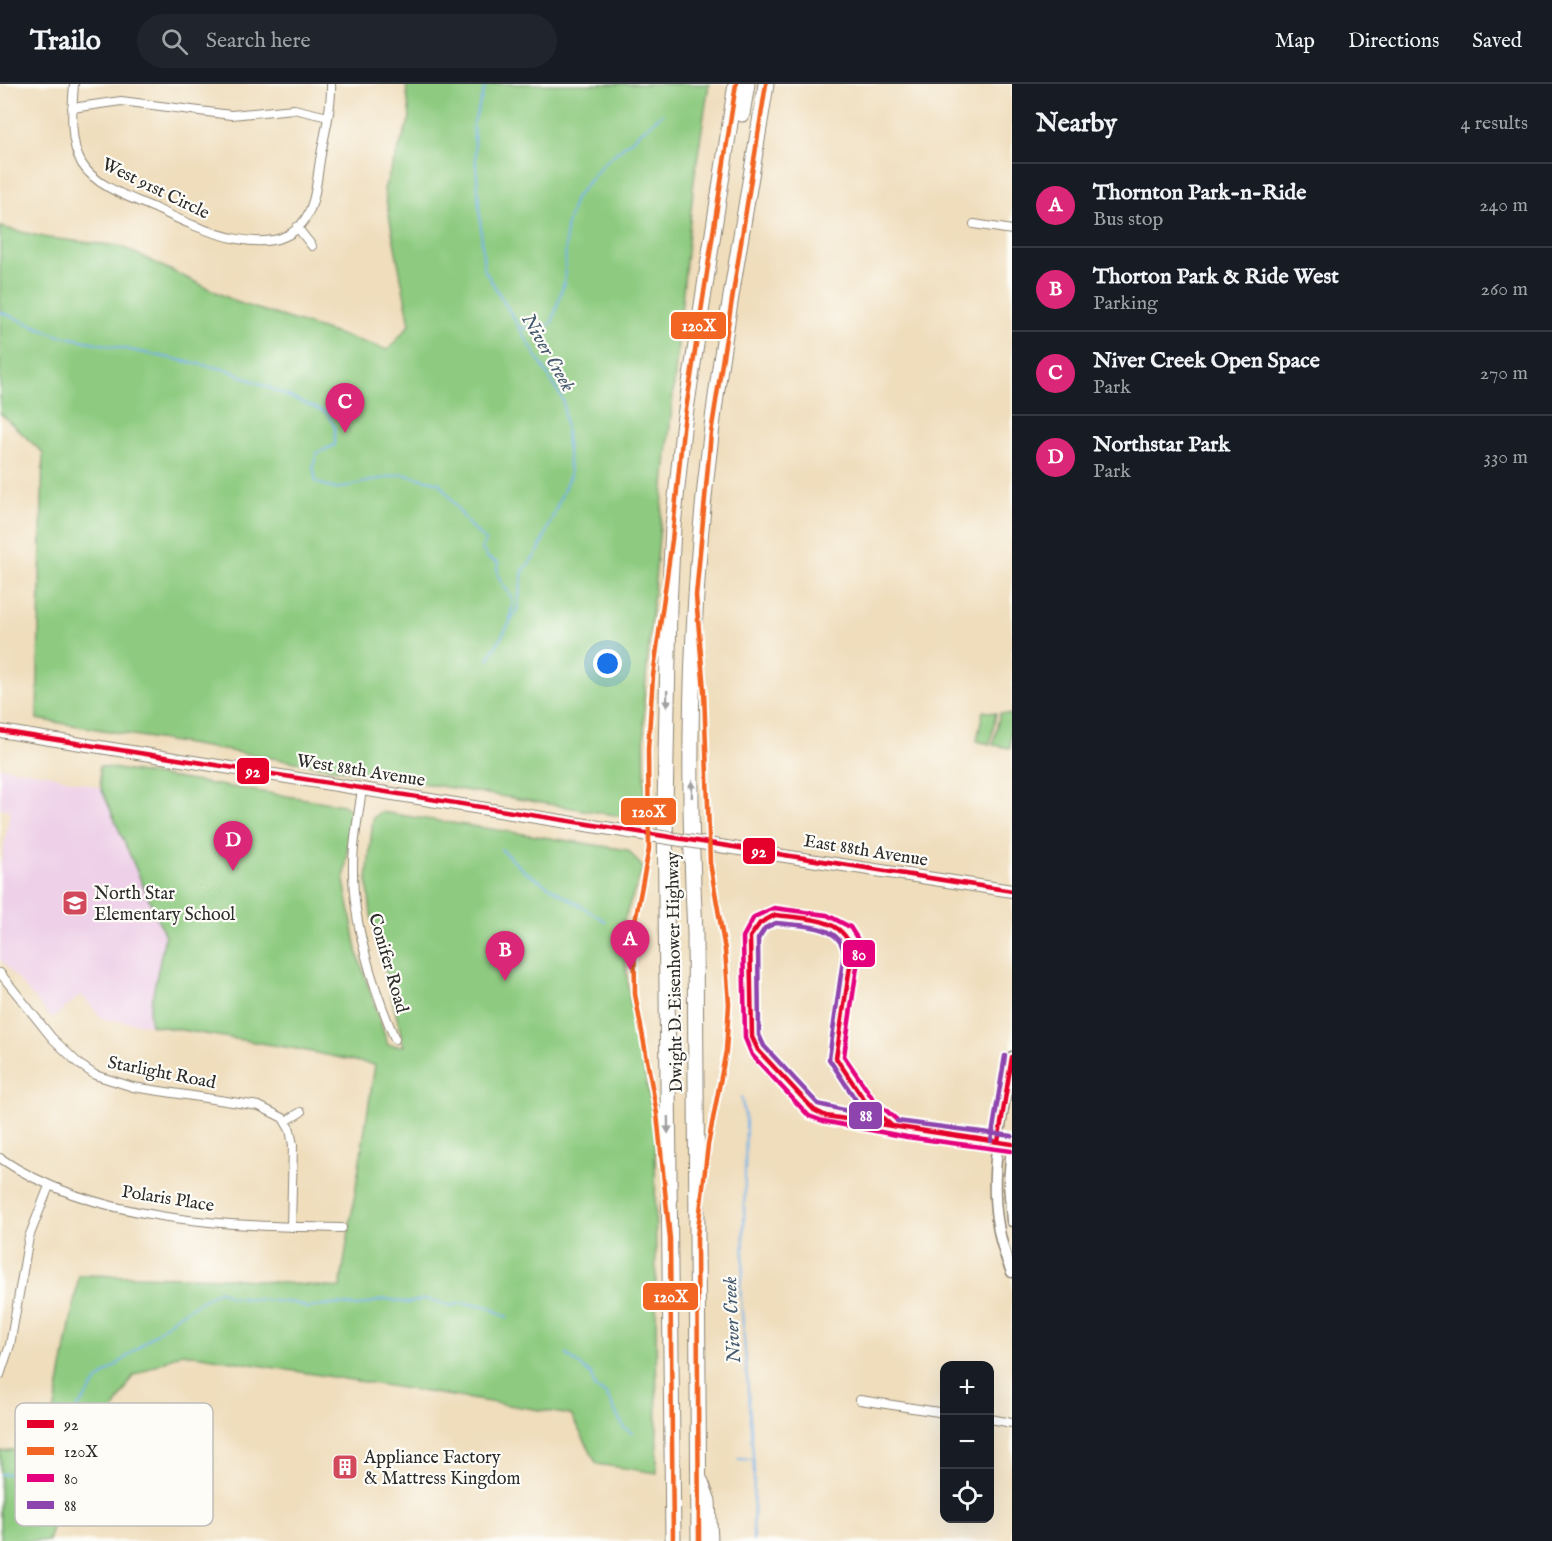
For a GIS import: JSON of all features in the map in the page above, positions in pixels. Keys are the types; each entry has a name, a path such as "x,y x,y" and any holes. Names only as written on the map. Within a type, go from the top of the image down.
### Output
{"highway":[{"name":"Dwight D. Eisenhower Highway","path":"673,1541 665,807 672,540 681,452 736,84"},
{"path":"668,640 677,608 686,495 701,374 747,84"},
{"name":"Dwight D. Eisenhower Highway","path":"699,1541 695,943 685,844 694,633 703,505 718,381 767,84"},
{"path":"685,844 689,1541"},
{"path":"665,1541 672,1454"},
{"path":"697,1472 708,1501 711,1541"}],"main road":[{"name":"West 88th Avenue","path":"0,731 630,832 685,844"},
{"name":"East 88th Avenue","path":"685,844 726,847 1012,891"}],"street":[{"name":"West 91st Circle","path":"75,84 72,108 81,163 94,178 199,229 246,241 272,240 297,227"},
{"path":"312,246 297,227 311,207 328,117 331,84"},
{"path":"72,108 120,101 231,115 294,109 328,117"},
{"path":"974,224 1012,230"},
{"name":"Conifer Road","path":"362,788 353,855 355,904 365,950 395,1039"},
{"name":"Starlight Road","path":"0,973 52,1038 79,1064 95,1075 133,1087 259,1106 275,1112 286,1121"},
{"path":"1012,1057 993,1180 998,1228 1012,1272"},
{"path":"291,1227 293,1145 286,1121 301,1112"},
{"path":"1012,1144 1009,1200 1012,1221"},
{"name":"Polaris Place","path":"0,1158 50,1186 84,1199 123,1208 233,1224 342,1228"},
{"path":"0,1375 10,1345 27,1245 50,1186"},
{"path":"860,1400 940,1412"},
{"path":"994,1420 1012,1423"}],"shaded area":[{"name":"North Star Elementary School","path":"0,767 47,774 101,788 165,936 149,1013 151,1025 103,1019 81,995 52,1019 0,959 0,869 10,810 0,808"}],"green space":[{"path":"406,84 709,84 694,180 644,700 645,802 633,810 632,818 37,719 43,453 0,413 0,227 48,238 120,246 239,303 388,350 410,324 384,189 410,118"},
{"path":"983,711 996,713 990,744 977,741"},
{"path":"1000,713 1012,715 1010,748 993,745"},
{"path":"99,766 343,805 352,812 344,881 358,955 388,1045 404,1046 371,914 367,879 373,818 380,812 628,850 643,868 621,928 631,1008 655,1124 657,1473 597,1464 571,1415 182,1353 133,1376 117,1403 56,1403 79,1275 230,1278 340,1288 375,1065 297,1049 151,1025 149,1013 165,936 101,788"},
{"path":"15,1450 15,1526 52,1526 48,1541 0,1541 0,1451"}],"waterway":[{"name":"Niver Creek","path":"486,84 473,125 484,269 563,400 570,475 538,552 523,571 517,610 488,660"},
{"path":"521,328 543,328 552,323 565,279 566,228 575,198 603,164 662,114"},
{"path":"0,312 57,335 228,370 327,413 335,427 335,445 317,453 313,466 316,482 335,489 402,474 440,483 469,525 486,541 481,548 488,558 498,563 499,579 513,600 510,620"},
{"name":"Niver Creek","path":"501,849 524,871 605,921"},
{"name":"Niver Creek","path":"741,1097 746,1122 743,1273 740,1285 754,1469 753,1541"},
{"path":"81,1403 98,1380 177,1316 220,1290 230,1297 295,1303 308,1308 338,1304 358,1306 386,1299 408,1303 426,1299 451,1306 460,1303 486,1306 507,1317"},
{"path":"566,1354 592,1375 595,1388 606,1394 624,1428 632,1433"},
{"path":"738,1459 752,1460"},
{"path":"0,1474 15,1473"}],"transit line":[{"name":"120X","path":"673,1541 670,1239 657,1114 635,994 634,927 649,849 648,749 653,676 672,540 683,429 736,84"},
{"name":"120X","path":"699,1541 697,1237 708,1145 726,1051 729,1004 725,950 710,863 704,691 696,596 711,433 766,84"},
{"name":"92","path":"0,731 1012,891"},
{"name":"80","path":"897,1120 873,1099 844,1056 859,953 857,938 850,927 827,915 774,908 754,917 743,937 745,1038 752,1055 809,1116 823,1121 907,1137 1011,1151"},
{"name":"92","path":"775,915 822,922 842,932 848,941 852,953 836,1058 867,1104 892,1126 826,1116 814,1110 758,1050 752,1037 750,937 760,923 775,915"},
{"name":"88","path":"776,923 818,928 835,936 841,943 844,953 829,1059 861,1108 869,1116 818,1104 764,1046 759,1035 758,939 765,928 776,923"},
{"name":"88","path":"991,1141 1005,1056"},
{"name":"92","path":"998,1142 1012,1057"},
{"name":"88","path":"897,1121 1012,1136"},
{"name":"92","path":"892,1126 1012,1144"}],"place":[{"name":"Niver Creek Open Space","path":"345,433"},
{"name":"Northstar Park","path":"233,871"},
{"name":"North Star Elementary School","path":"75,903"},
{"name":"Thornton Park-n-Ride","path":"630,970"},
{"name":"Thorton Park & Ride West","path":"505,981"},
{"name":"Appliance Factory & Mattress Kingdom","path":"345,1467"}]}
